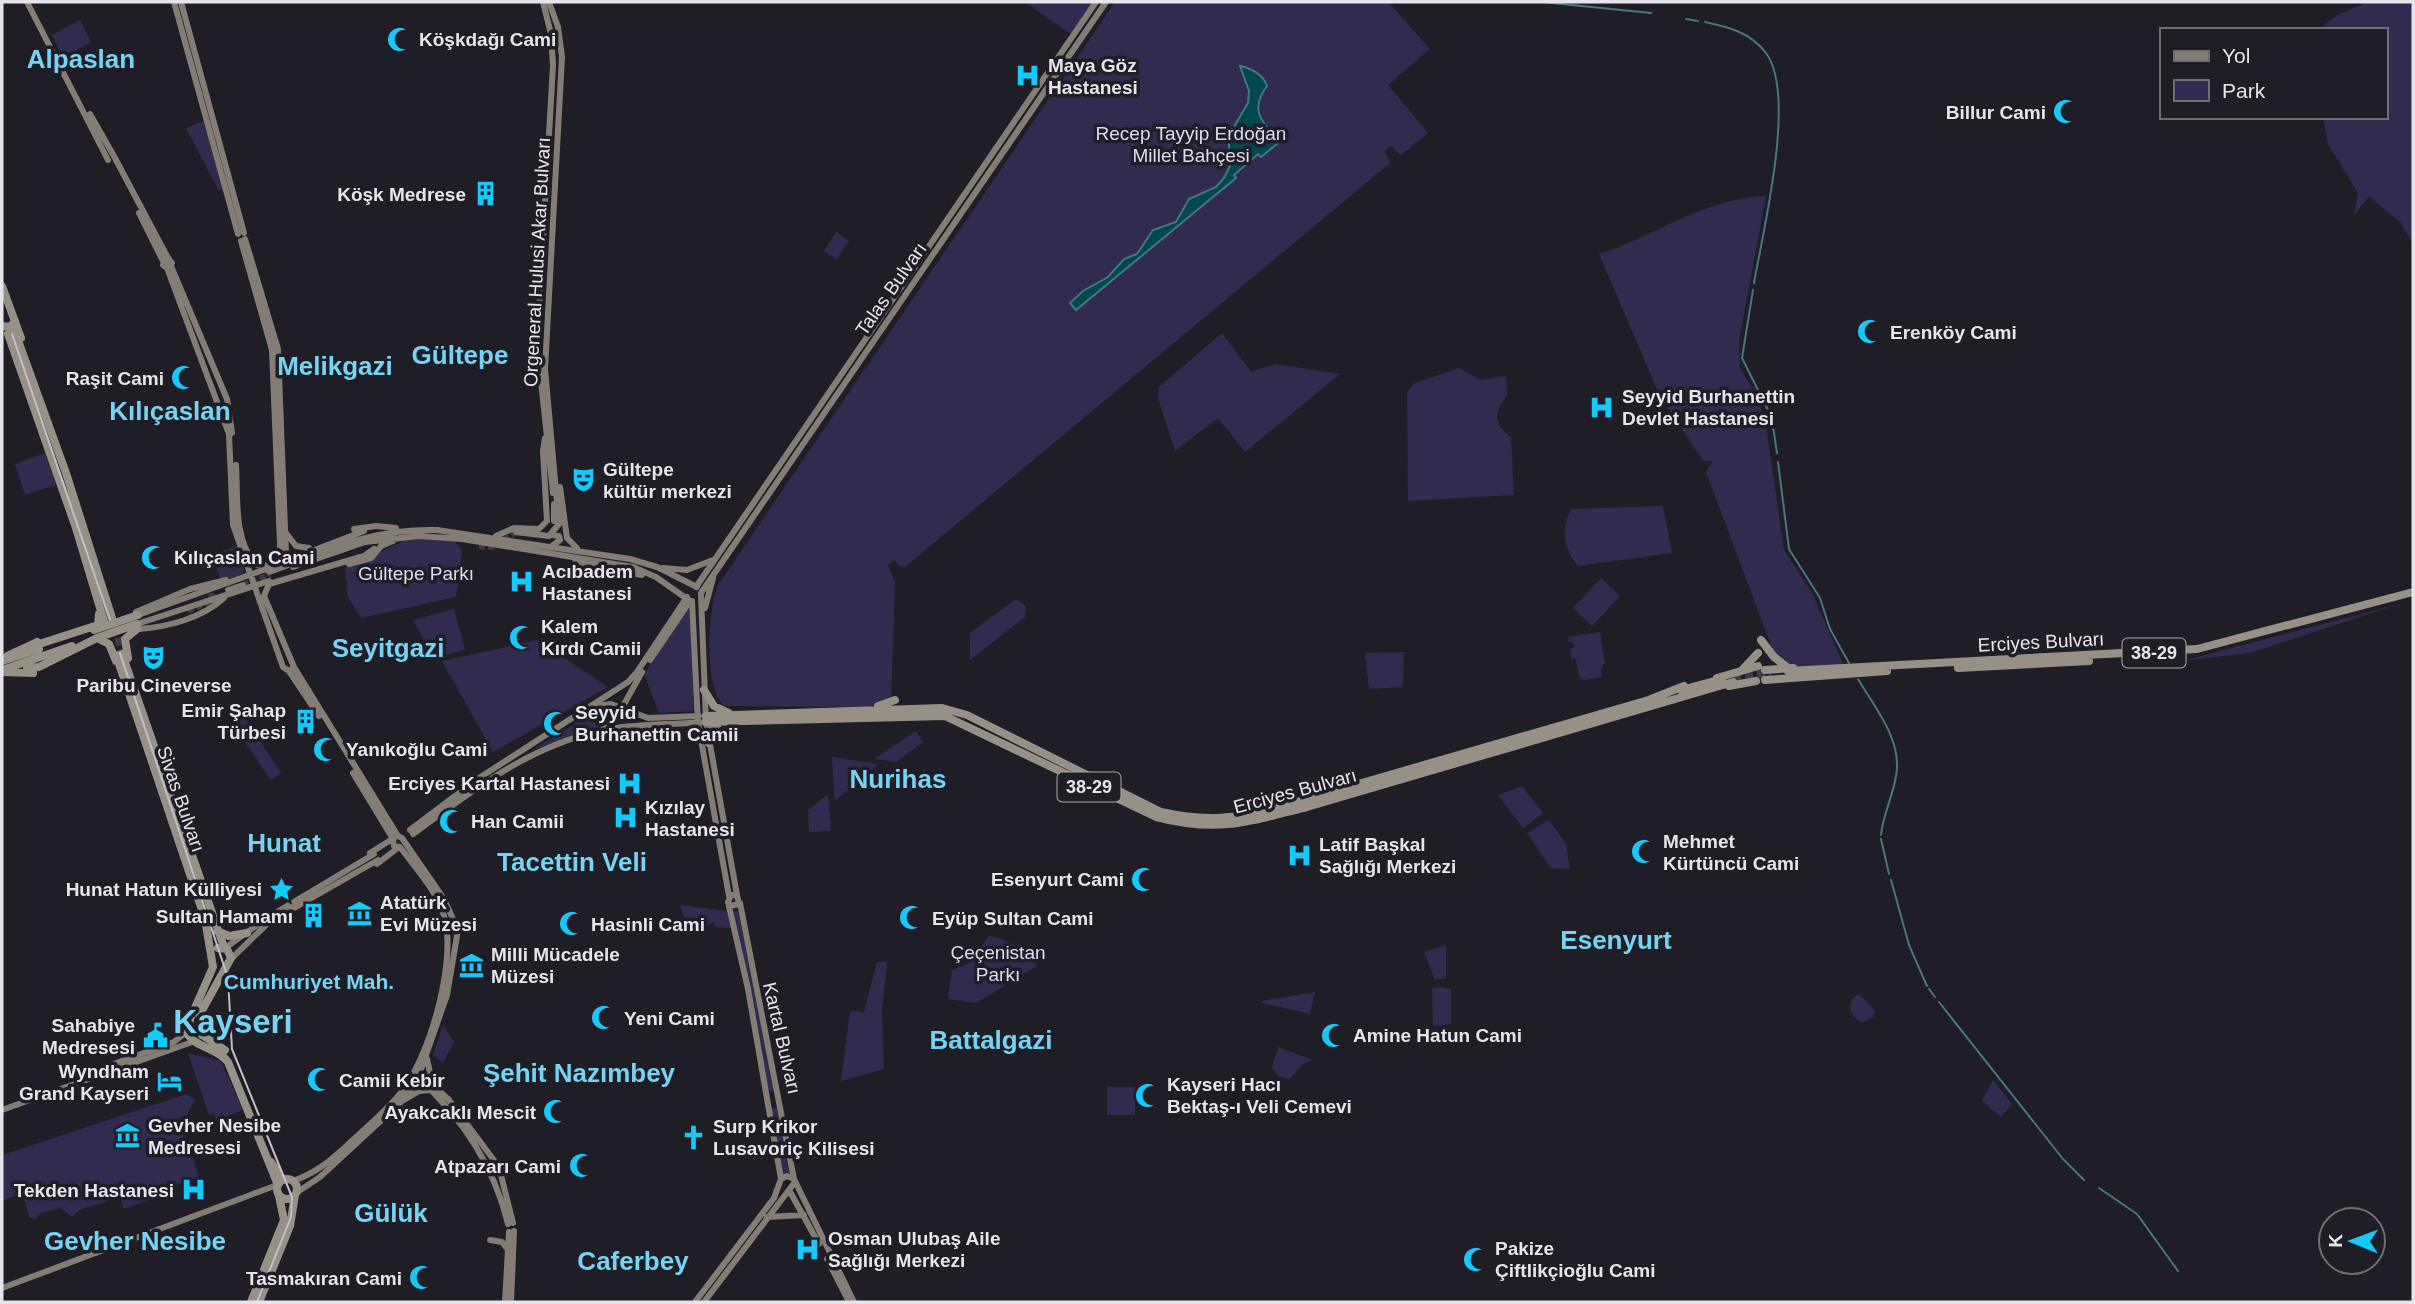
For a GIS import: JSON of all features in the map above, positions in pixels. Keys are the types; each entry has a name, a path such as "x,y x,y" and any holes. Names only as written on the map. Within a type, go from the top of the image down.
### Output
{"highway":[{"path":"2,286 9,316 57,450 101,620 99,625 33,646"},
{"path":"9,316 10,327 7,330 45,440 115,613 139,621"},
{"path":"7,330 57,450"},
{"path":"73,510 109,621"},
{"name":"Erciyes Bulvarı","path":"1651,699 1743,669 1884,670 2179,652 2214,646 2413,592"},
{"name":"Erciyes Bulvarı","path":"2053,660 2198,653 2413,598"},
{"path":"2,671 44,671 99,636 109,621 124,617"},
{"path":"109,621 139,621"},
{"path":"2,671 139,621"},
{"path":"139,621 127,635 124,645 150,746"},
{"path":"2,660 27,645 67,631 99,636 111,647 138,729 150,746"},
{"path":"2,660 99,636"},
{"path":"27,668 39,667 99,636"},
{"path":"1761,640 1788,671"},
{"path":"1758,653 1743,669 1749,676 1761,681"},
{"name":"Sivas Bulvarı","path":"119,655 229,962"},
{"path":"32,659 24,664 25,670 44,671"},
{"path":"1761,681 1769,673 1766,668"},
{"path":"1584,725 1761,681 1884,670"},
{"name":"Erciyes Bulvarı","path":"1733,679 1245,823 1192,826 1156,817 945,716 702,720 735,715 942,708 967,715 1161,812 1194,819 1245,816 1651,699 1733,679"},
{"path":"704,690 716,708 735,715"},
{"path":"866,710 895,700"},
{"path":"709,743 714,726 725,721"},
{"name":"Sivas Bulvarı","path":"150,746 205,919 213,957"},
{"path":"217,932 232,937 247,933"},
{"path":"225,948 213,957 212,975 190,1019 189,1037 199,1035 225,1050 233,1060 286,1199 296,1194"},
{"path":"213,957 219,966 229,962"},
{"path":"199,1035 200,1014 229,962"},
{"path":"281,1187 296,1194"},
{"path":"251,1302 284,1220 281,1187"},
{"path":"259,1302 290,1226 296,1194"}],"main road":[{"path":"29,2 166,260 226,400 236,517 245,579 255,586 282,664 291,666"},
{"path":"174,2 242,237 278,349 286,554 279,554"},
{"path":"2,1290 251,1200 324,1166 400,1094 416,1073 428,1054 447,995 451,928 430,877 399,842 291,666 264,596 269,577 279,561 272,350 181,2"},
{"name":"Orgeneral Hulusi Akar Bulvarı","path":"543,2 553,51 537,344 546,433 543,451 553,522"},
{"name":"Orgeneral Hulusi Akar Bulvarı","path":"549,2 558,27 562,57 545,375 556,467 553,522"},
{"name":"Talas Bulvarı","path":"698,590 1096,2"},
{"name":"Talas Bulvarı","path":"719,559 737,539 1108,2"},
{"path":"169,267 229,434 236,517 251,559 269,577 270,583 365,556 374,549"},
{"path":"218,403 226,400"},
{"path":"556,467 567,538 581,551"},
{"path":"295,572 369,534 500,535 515,528 537,529 553,522 552,535"},
{"path":"284,528 291,543 305,549 361,527 479,546"},
{"path":"139,621 255,586 304,553 364,531"},
{"path":"516,532 545,537 558,535 560,540 551,546"},
{"path":"139,621 245,579 367,560 383,544 408,533"},
{"path":"419,536 455,538 615,563 633,567 670,585 689,598 699,600 698,590"},
{"path":"484,536 687,570 719,559"},
{"path":"284,539 291,551 304,553"},
{"path":"245,579 269,577 345,547"},
{"path":"702,624 719,559"},
{"path":"575,562 626,570 670,585"},
{"path":"657,567 698,590"},
{"path":"698,590 689,588 689,598 702,720 733,896"},
{"path":"139,621 199,589"},
{"path":"698,590 702,624 702,720 709,743 733,896"},
{"path":"139,621 200,614 227,595 250,594 265,620"},
{"path":"601,731 621,708 689,598"},
{"path":"411,832 482,780 586,711 637,672 689,598"},
{"path":"196,605 216,605"},
{"path":"139,621 188,611"},
{"name":"38-29","path":"586,711 605,704 621,708"},
{"name":"Erciyes Bulvarı","path":"621,708 648,718 702,720"},
{"name":"Erciyes Bulvarı","path":"482,780 537,752 601,731 702,720"},
{"path":"225,948 399,842 482,780"},
{"path":"229,962 268,923 383,861 399,842"},
{"path":"321,895 376,857 323,886"},
{"name":"Kartal Bulvarı","path":"780,1182 730,906 733,896 740,903 794,1181 852,1302"},
{"path":"730,906 740,903"},
{"path":"402,1101 416,1073 440,1006 451,928"},
{"path":"2,1108 174,1042 189,1030"},
{"path":"2,1108 199,1035"},
{"path":"428,1054 432,1088"},
{"path":"416,1073 462,1125 494,1170 511,1227 511,1302"},
{"path":"296,1194 320,1177 402,1101 419,1091 432,1088"},
{"path":"695,1302 774,1198 780,1182 787,1176 794,1181 788,1191 704,1302"},
{"path":"780,1182 804,1215 852,1302"},
{"path":"767,1217 804,1215"},
{"path":"505,1302 511,1227"},
{"path":"490,1240 503,1243 508,1252"}],"green space":[{"path":"1025,2 1093,2 1072,33 1069,33"},
{"name":"Recep Tayyip Erdoğan Millet Bahçesi","path":"1115,2 1388,2 1430,49 1388,85 1428,133 1401,155 1391,146 1385,151 1390,163 905,567 899,566 895,560 888,565 895,582 891,700 869,707 725,706 713,684 710,667 710,630 718,585"},
{"path":"2369,2 2413,2 2412,242 2400,222 2369,196 2354,216 2358,193 2328,144 2323,119 2387,119 2387,28 2321,28 2339,14"},
{"path":"80,20 91,42 63,58 52,35"},
{"path":"204,121 224,189 219,191 186,128"},
{"path":"1766,196 1739,341 1740,368 1756,395 1765,419 1784,550 1812,593 1844,666 1786,667 1775,656 1706,472 1713,461 1703,461 1659,394 1599,254 1701,210 1743,198"},
{"path":"836,232 849,241 837,259 824,251"},
{"path":"1222,333 1251,372 1275,364 1340,374 1245,452 1218,418 1175,451 1158,398 1159,387"},
{"path":"1459,368 1481,380 1506,376 1507,395 1499,407 1497,418 1500,427 1511,438 1514,495 1408,501 1407,392 1415,383"},
{"path":"45,453 56,485 25,495 15,464"},
{"path":"1663,506 1672,553 1578,566 1569,553 1565,531 1571,509"},
{"name":"Gültepe Parkı","path":"404,541 455,541 462,551 456,597 361,618 348,597 345,568"},
{"path":"237,546 245,572 232,578 220,578 212,555"},
{"path":"1601,578 1620,596 1592,626 1573,608"},
{"path":"1016,599 1026,606 1025,617 970,660 970,633"},
{"path":"2396,605 2250,653 2182,661"},
{"path":"454,609 465,650 434,658 413,620"},
{"path":"688,609 692,622 694,711 659,713 644,674"},
{"path":"1600,632 1605,663 1601,668 1602,677 1583,680 1579,676 1576,659 1571,659 1570,649 1574,648 1568,637"},
{"path":"538,640 608,687 493,752 442,661"},
{"path":"1404,652 1403,687 1369,689 1365,653"},
{"path":"606,705 615,708 616,712 597,728 532,750"},
{"path":"244,716 281,773 271,780 234,726"},
{"path":"916,731 923,742 896,762 874,759"},
{"path":"832,757 878,764 835,801"},
{"path":"1522,786 1543,813 1523,828 1498,795"},
{"path":"828,794 831,831 809,832 808,810"},
{"path":"1549,820 1566,844 1570,869 1551,868 1527,833"},
{"path":"680,905 727,911 731,928 715,927 713,922 702,931 697,919 685,922"},
{"path":"738,911 774,1091 767,1092 734,912"},
{"name":"Çeçenistan Parkı","path":"989,936 1016,946 1029,955 1037,966 976,1003 948,999 952,970 968,964"},
{"path":"1446,945 1446,978 1435,980 1424,952"},
{"path":"877,962 887,962 882,1011 884,1069 841,1081 850,1011 864,1012"},
{"path":"1432,989 1451,989 1451,1024 1433,1026"},
{"path":"1315,992 1310,1014 1262,1003 1262,1001"},
{"path":"1856,995 1860,995 1875,1011 1873,1017 1863,1022 1855,1018 1851,1011 1851,1003"},
{"path":"443,1025 454,1042 443,1063 433,1055"},
{"path":"1278,1047 1313,1060 1303,1064 1290,1079 1279,1077 1272,1068"},
{"path":"188,1053 221,1061 243,1110 217,1121 214,1113 209,1115"},
{"path":"1993,1080 2012,1104 2001,1117 1982,1101"},
{"path":"1107,1087 1135,1087 1135,1115 1107,1115"},
{"path":"187,1094 195,1099 187,1115 180,1118 199,1177 164,1189 165,1194 124,1209 120,1197 79,1210 72,1217 61,1208 41,1213 36,1219 30,1218 22,1193 2,1201 2,1155"},
{"path":"778,1107 789,1173 782,1174 771,1109"}],"water":[{"path":"1240,66 1256,73 1267,86 1259,101 1259,114 1278,138 1278,143 1261,157 1258,154 1234,175 1236,178 1076,310 1070,303 1083,291 1108,277 1124,259 1137,254 1153,230 1176,222 1189,199 1216,187 1224,178 1231,164 1228,137 1248,103 1249,91"}],"waterway":[{"path":"1542,2 1651,13"},
{"path":"1686,19 1698,21"},
{"path":"1705,22 1730,28 1753,40 1766,53 1775,73 1778,99 1775,164 1754,283"},
{"path":"1753,290 1742,358 1769,412"},
{"path":"1772,420 1777,453"},
{"path":"1778,462 1789,549 1820,598 1830,629 1849,663"},
{"path":"1858,679 1886,725 1892,738 1897,763 1893,791 1881,835"},
{"path":"1881,839 1889,874"},
{"path":"1891,880 1909,945 1927,986"},
{"path":"1929,989 1935,997"},
{"path":"1939,1002 2063,1159 2084,1180"},
{"path":"2099,1188 2137,1214 2178,1271"}],"tunnel":[{"path":"479,546 494,547 516,532"},
{"path":"243,585 270,575"},
{"path":"188,611 211,601 212,593 205,588"},
{"path":"115,626 122,654"},
{"path":"1733,677 1771,672"}],"tram line":[{"path":"12,334 110,620"},
{"path":"120,653 228,978 232,1049 292,1197 291,1217 257,1302"}],"place":[{"name":"Köşkdağı Cami","path":"399,39"},
{"name":"Maya Göz Hastanesi","path":"1028,76"},
{"name":"Billur Cami","path":"2066,112"},
{"name":"Köşk Medrese","path":"486,194"},
{"name":"Erenköy Cami","path":"1870,332"},
{"name":"Raşit Cami","path":"184,378"},
{"name":"Seyyid Burhanettin Devlet Hastanesi","path":"1602,407"},
{"name":"Gültepe kültür merkezi","path":"583,480"},
{"name":"Kılıçaslan Cami","path":"154,557"},
{"name":"Acıbadem Hastanesi","path":"522,582"},
{"name":"Kalem Kırdı Camii","path":"521,637"},
{"name":"Paribu Cineverse","path":"154,657"},
{"name":"Emir Şahap Türbesi","path":"306,721"},
{"name":"Seyyid Burhanettin Camii","path":"555,723"},
{"name":"Yanıkoğlu Cami","path":"326,749"},
{"name":"Erciyes Kartal Hastanesi","path":"630,783"},
{"name":"Kızılay Hastanesi","path":"625,818"},
{"name":"Han Camii","path":"451,821"},
{"name":"Mehmet Kürtüncü Cami","path":"1643,852"},
{"name":"Latif Başkal Sağlığı Merkezi","path":"1299,855"},
{"name":"Esenyurt Cami","path":"1144,879"},
{"name":"Hunat Hatun Külliyesi","path":"282,889"},
{"name":"Atatürk Evi Müzesi","path":"360,913"},
{"name":"Sultan Hamamı","path":"313,916"},
{"name":"Eyüp Sultan Cami","path":"912,918"},
{"name":"Hasinli Cami","path":"571,924"},
{"name":"Milli Mücadele Müzesi","path":"471,965"},
{"name":"Yeni Cami","path":"604,1018"},
{"name":"Amine Hatun Cami","path":"1333,1035"},
{"name":"Sahabiye Medresesi","path":"155,1036"},
{"name":"Camii Kebir","path":"319,1080"},
{"name":"Wyndham Grand Kayseri","path":"169,1082"},
{"name":"Kayseri Hacı Bektaş-ı Veli Cemevi","path":"1147,1095"},
{"name":"Ayakcaklı Mescit","path":"556,1112"},
{"name":"Gevher Nesibe Medresesi","path":"128,1136"},
{"name":"Surp Krikor Lusavoriç Kilisesi","path":"693,1137"},
{"name":"Atpazarı Cami","path":"581,1166"},
{"name":"Tekden Hastanesi","path":"194,1190"},
{"name":"Osman Ulubaş Aile Sağlığı Merkezi","path":"808,1249"},
{"name":"Pakize Çiftlikçioğlu Cami","path":"1475,1259"},
{"name":"Tasmakıran Cami","path":"422,1278"}],"district":[{"name":"Alpaslan","path":"81,59"},
{"name":"Gültepe","path":"460,355"},
{"name":"Melikgazi","path":"335,366"},
{"name":"Kılıçaslan","path":"170,411"},
{"name":"Seyitgazi","path":"388,648"},
{"name":"Nurihas","path":"898,779"},
{"name":"Hunat","path":"284,843"},
{"name":"Tacettin Veli","path":"572,862"},
{"name":"Esenyurt","path":"1616,940"},
{"name":"Cumhuriyet Mah.","path":"309,981"},
{"name":"Kayseri","path":"233,1021"},
{"name":"Battalgazi","path":"991,1040"},
{"name":"Şehit Nazımbey","path":"579,1073"},
{"name":"Gülük","path":"391,1213"},
{"name":"Gevher Nesibe","path":"135,1241"},
{"name":"Caferbey","path":"633,1261"}]}
